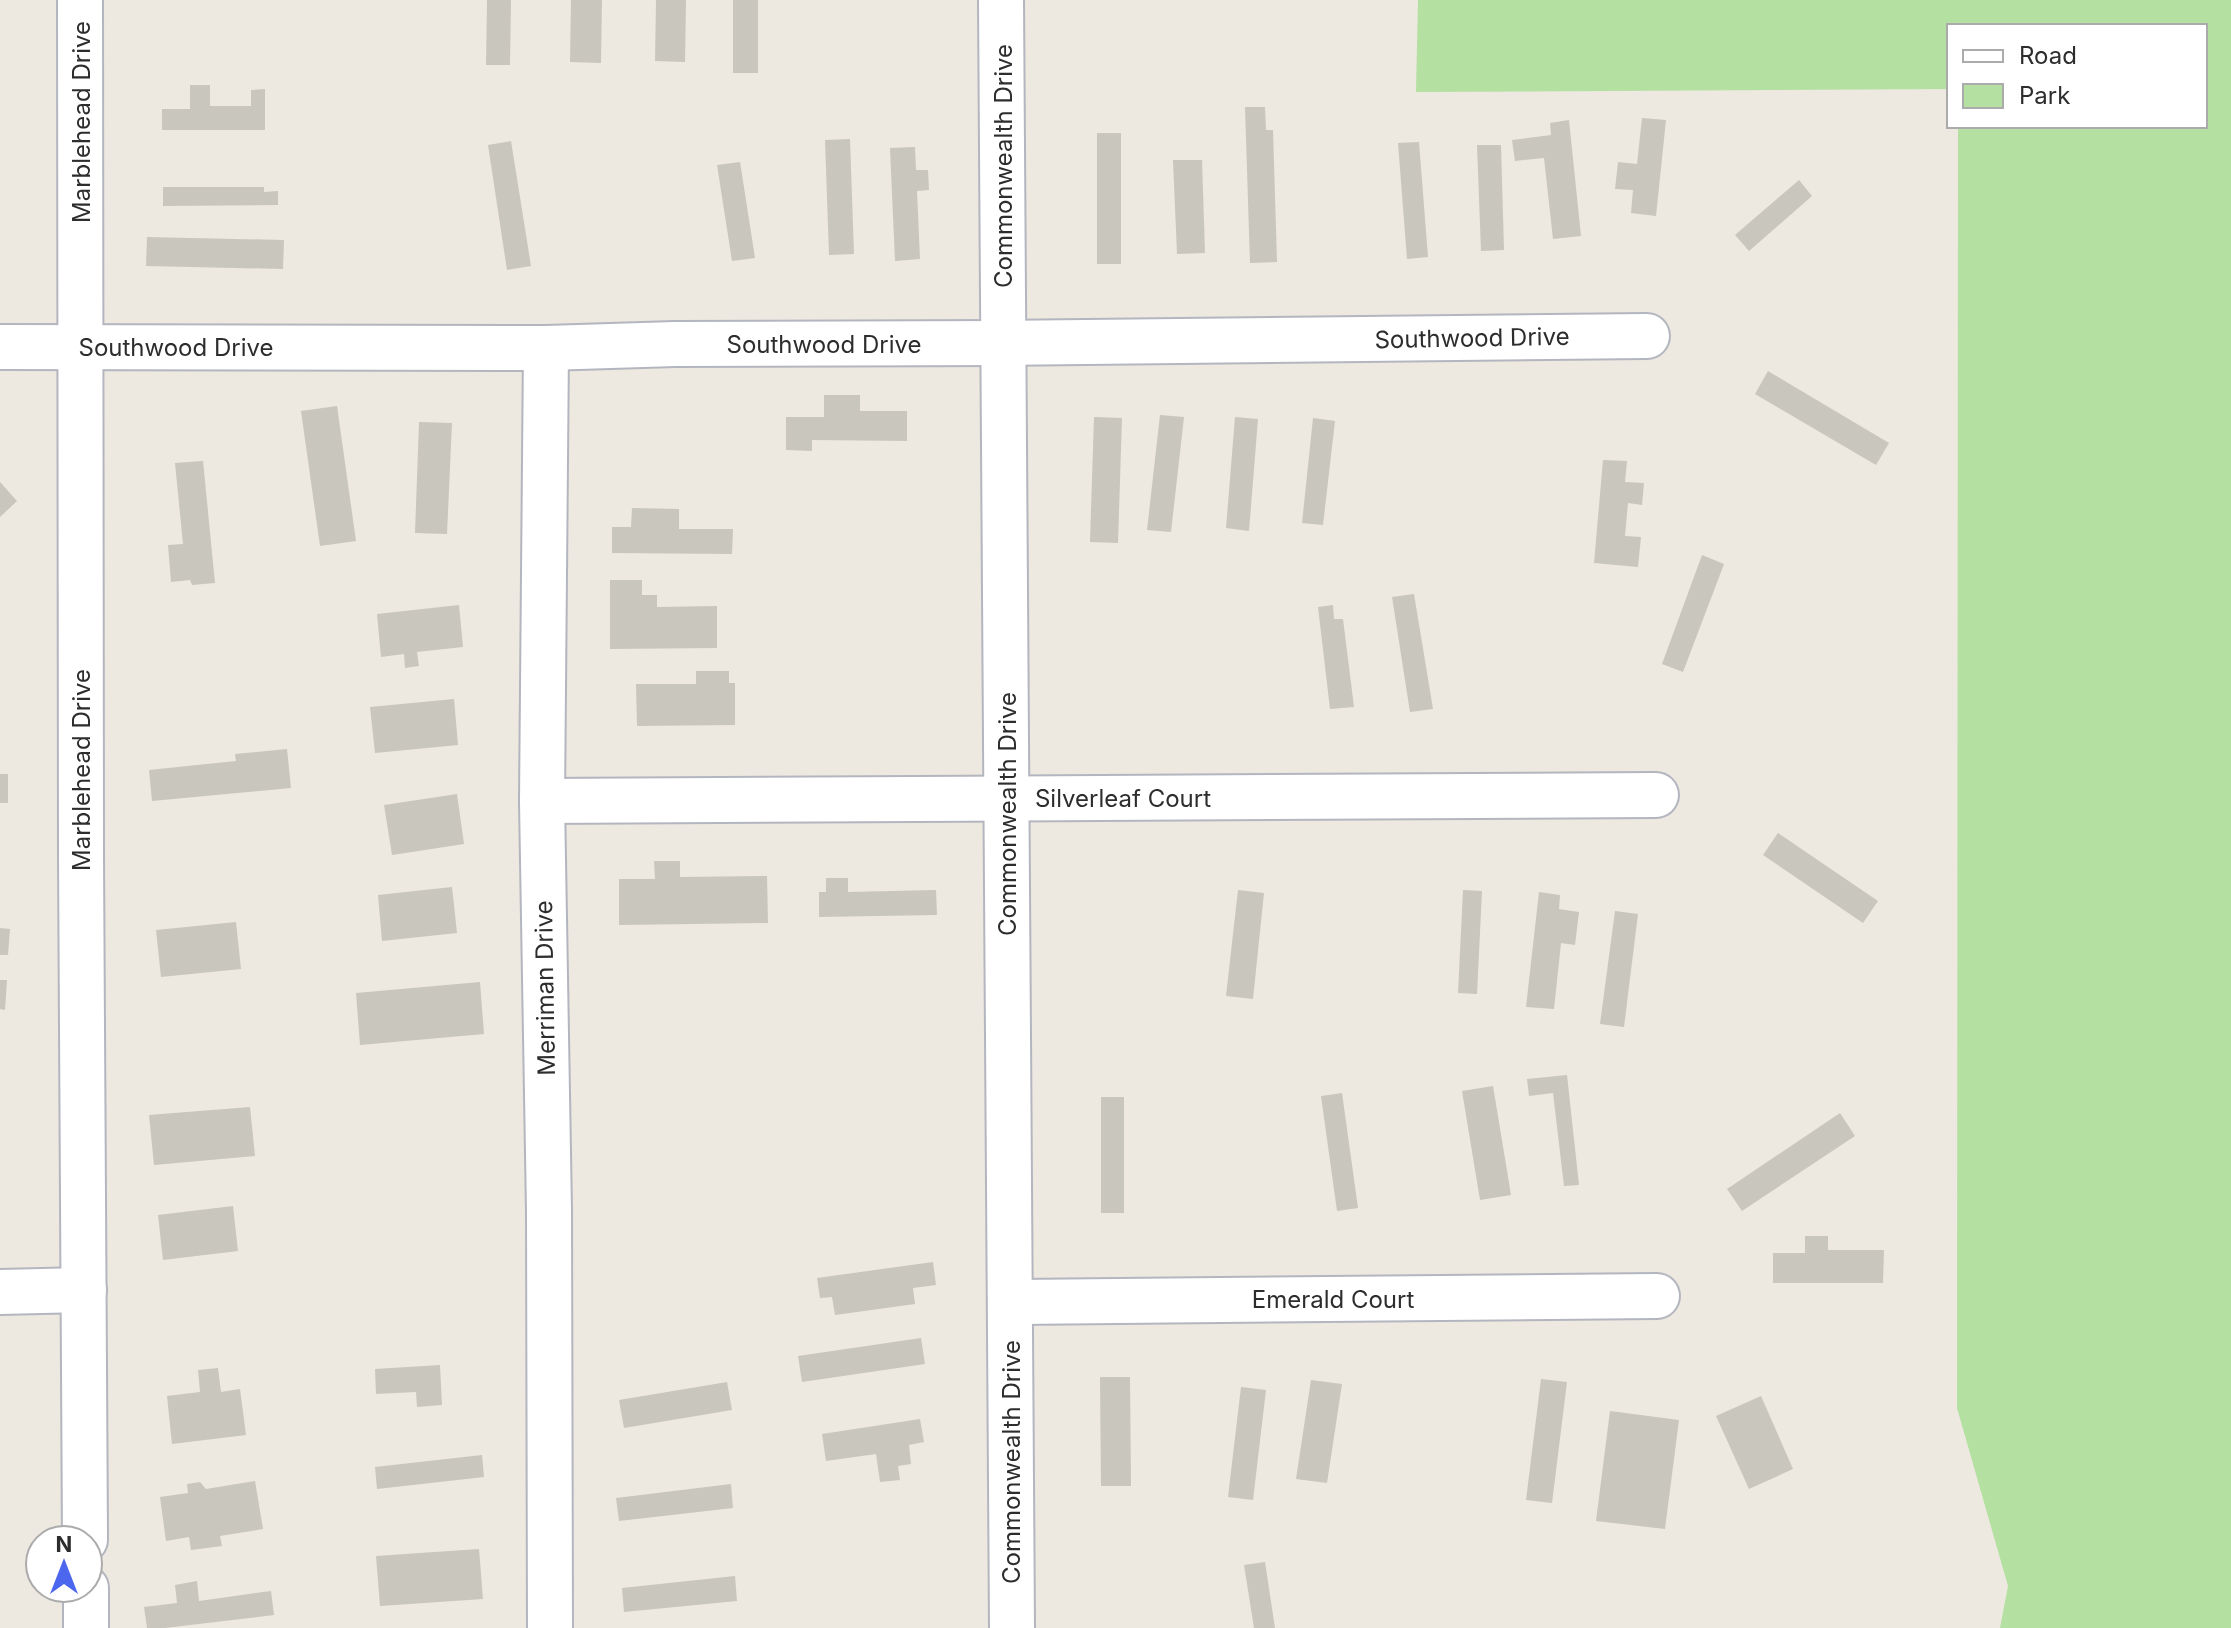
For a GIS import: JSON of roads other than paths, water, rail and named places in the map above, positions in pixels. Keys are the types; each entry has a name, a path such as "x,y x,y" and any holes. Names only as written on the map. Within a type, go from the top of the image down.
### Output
{"street":[{"name":"Marblehead Drive","path":"80,0 85,1524"},
{"name":"Commonwealth Drive","path":"1001,0 1012,1628"},
{"name":"Southwood Drive","path":"0,347 546,348 675,344 1647,336"},
{"name":"Merriman Drive","path":"546,348 542,801 549,1211 550,1628"},
{"name":"Silverleaf Court","path":"542,801 1656,795"},
{"path":"0,1292 84,1290"},
{"name":"Emerald Court","path":"1010,1302 1657,1296"},
{"path":"86,1604 86,1628"}]}
